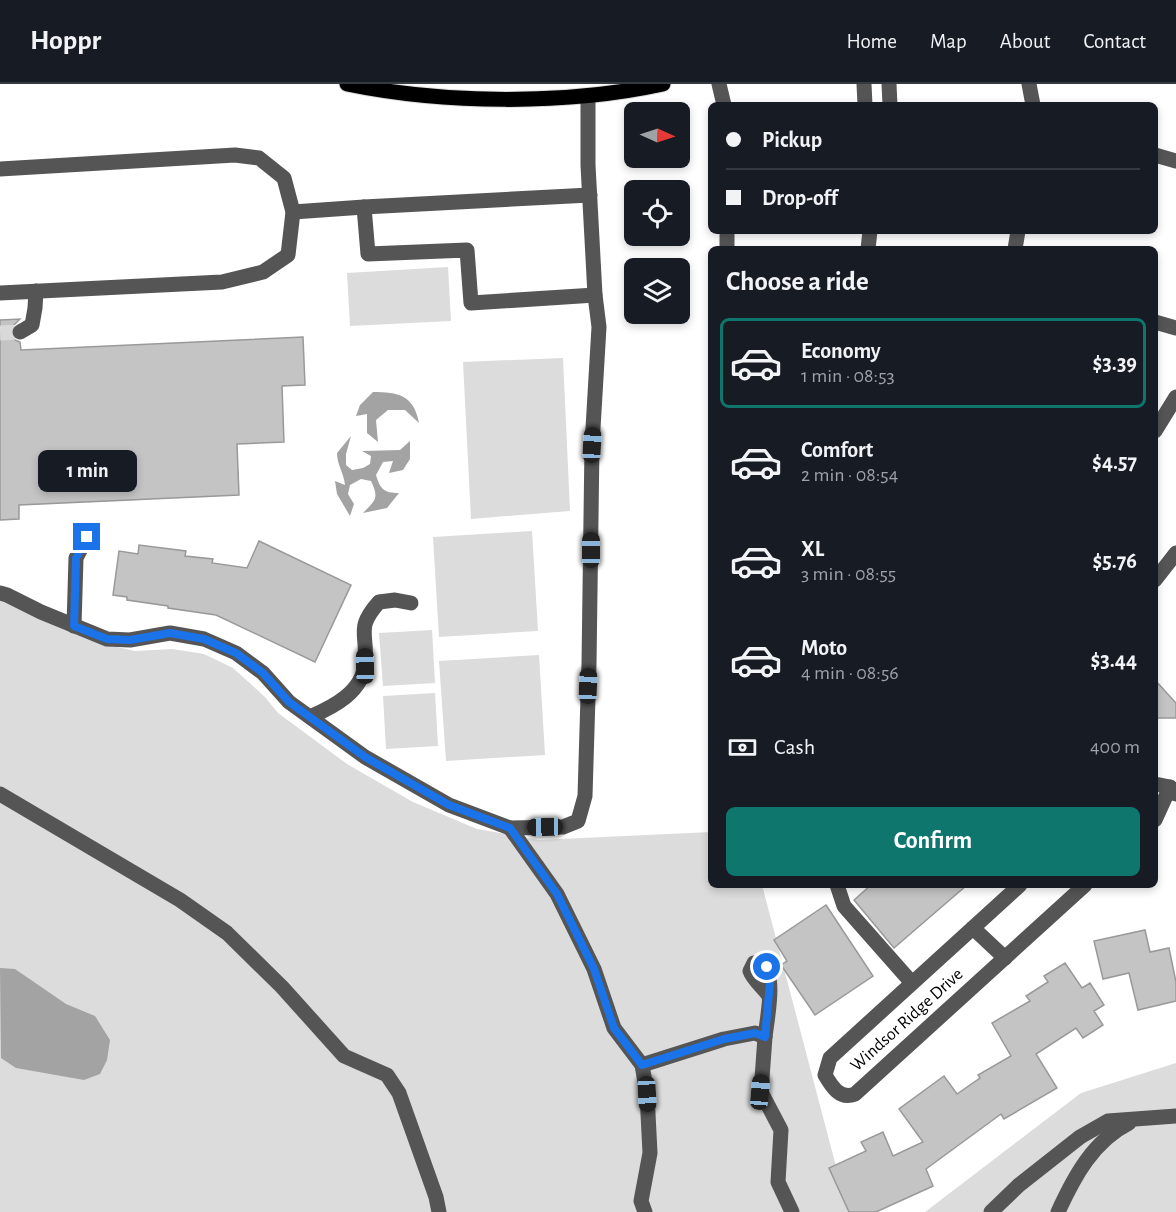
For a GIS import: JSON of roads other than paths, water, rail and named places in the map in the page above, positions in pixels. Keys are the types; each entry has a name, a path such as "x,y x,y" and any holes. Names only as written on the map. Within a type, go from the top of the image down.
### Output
{"main road":[{"path":"347,84 400,93 460,98 588,96 663,84"}],"street":[{"path":"719,84 723,102"},
{"path":"864,84 865,102"},
{"path":"889,84 890,102"},
{"path":"1029,84 1032,102"},
{"path":"0,593 107,639 130,640 170,633 204,639 236,653 263,673 289,702 365,757 449,805 510,828 563,827 578,821 585,796 590,653 592,445 599,327 595,295 588,165 588,96"},
{"path":"0,169 235,155 259,158 284,178 293,212 288,255 263,272 222,282 0,293"},
{"path":"1158,156 1176,161"},
{"path":"293,212 590,195"},
{"path":"364,207 368,254 467,250 471,303 595,295"},
{"path":"20,332 32,325 36,291"},
{"path":"1158,323 1176,328"},
{"path":"1158,426 1176,397"},
{"path":"74,626 76,558 87,537"},
{"path":"1158,577 1174,560"},
{"path":"310,717 332,707 346,697 358,682 365,666 363,626 375,606 379,602 395,600 411,603"},
{"path":"1158,812 1167,788"},
{"path":"0,794 180,900 227,933 282,987 344,1056 387,1075 399,1093 436,1197 439,1212"},
{"path":"510,828 557,894 594,969 614,1028 642,1065 647,1094 650,1153 641,1202 645,1212"},
{"path":"838,888 844,906 912,983"},
{"name":"Windsor Ridge Drive","path":"1017,888 830,1058 825,1075 832,1087 841,1095 855,1094 1082,888"},
{"path":"973,928 1005,957"},
{"path":"769,996 760,1092 781,1131 778,1182 792,1212"},
{"path":"642,1065 724,1039 755,1033 765,1037"},
{"path":"991,1212 1018,1185 1080,1137 1108,1121 1176,1116"},
{"path":"1058,1212 1073,1180 1092,1152 1116,1129 1137,1119"}],"tunnel":[{"path":"0,333 20,332"}]}
